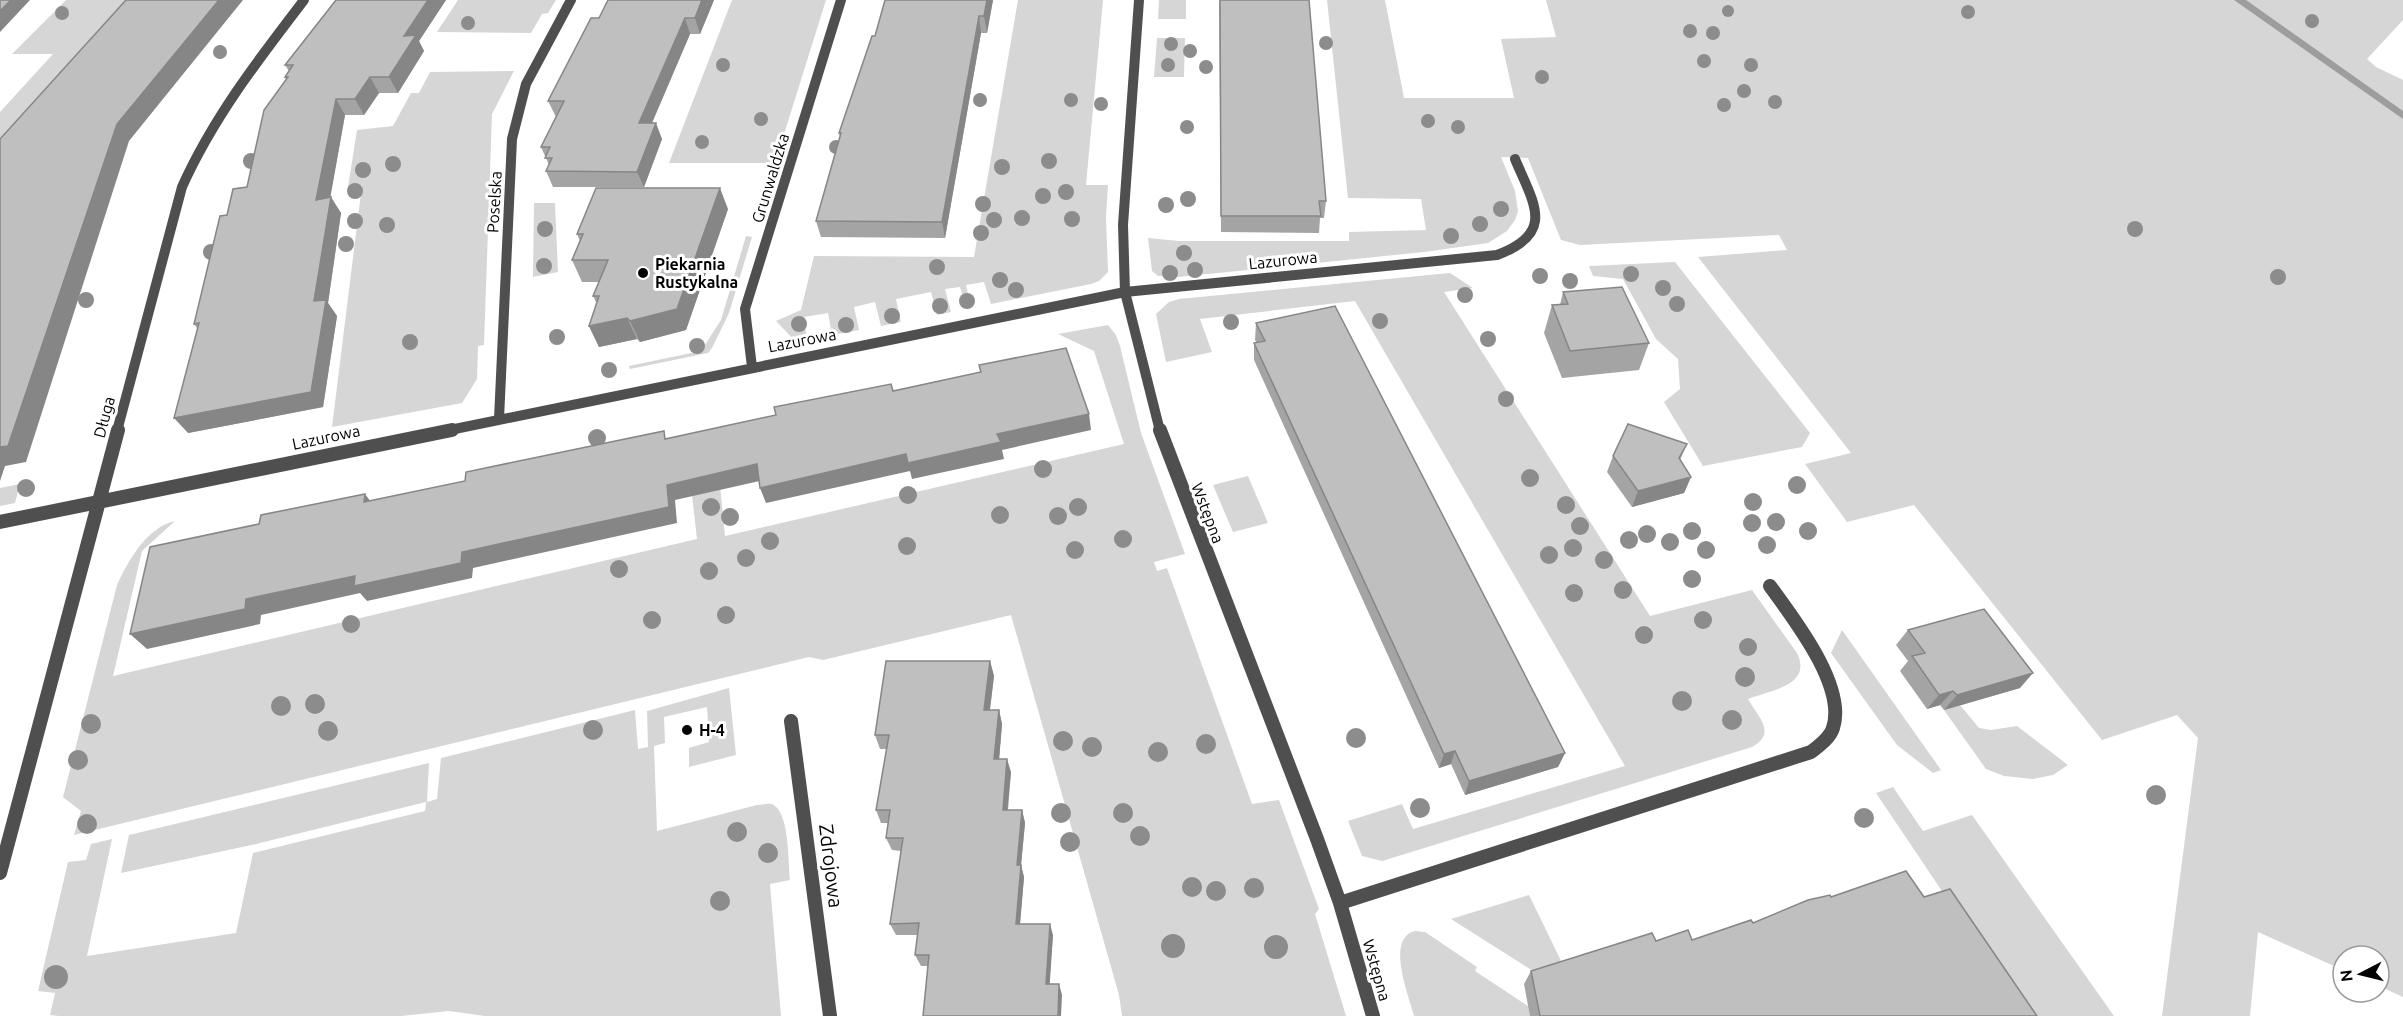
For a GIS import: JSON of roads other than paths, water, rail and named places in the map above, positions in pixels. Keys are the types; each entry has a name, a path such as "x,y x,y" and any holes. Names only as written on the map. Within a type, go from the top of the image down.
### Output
{"street":[{"name":"Długa","path":"0,873 182,187 195,154 230,96 304,0"},
{"name":"Poselska","path":"499,419 512,139 526,84 571,0"},
{"name":"Grunwaldzka","path":"752,367 746,309 841,0"},
{"name":"Wstępna","path":"1139,0 1123,225 1125,292 1129,314 1161,435 1340,903 1373,1016"},
{"name":"Lazurowa","path":"0,522 1125,292 1497,255 1513,251 1526,243 1534,234 1537,223 1528,190 1515,159"},
{"path":"1340,903 1811,752 1824,741 1834,726 1835,710 1832,691 1800,629 1770,586"},
{"name":"Zdrojowa","path":"791,722 830,1016"}],"waterway":[{"path":"2239,0 2403,116"}],"place":[{"name":"Piekarnia Rustykalna","path":"643,273"},
{"name":"H-4","path":"687,730"}]}
